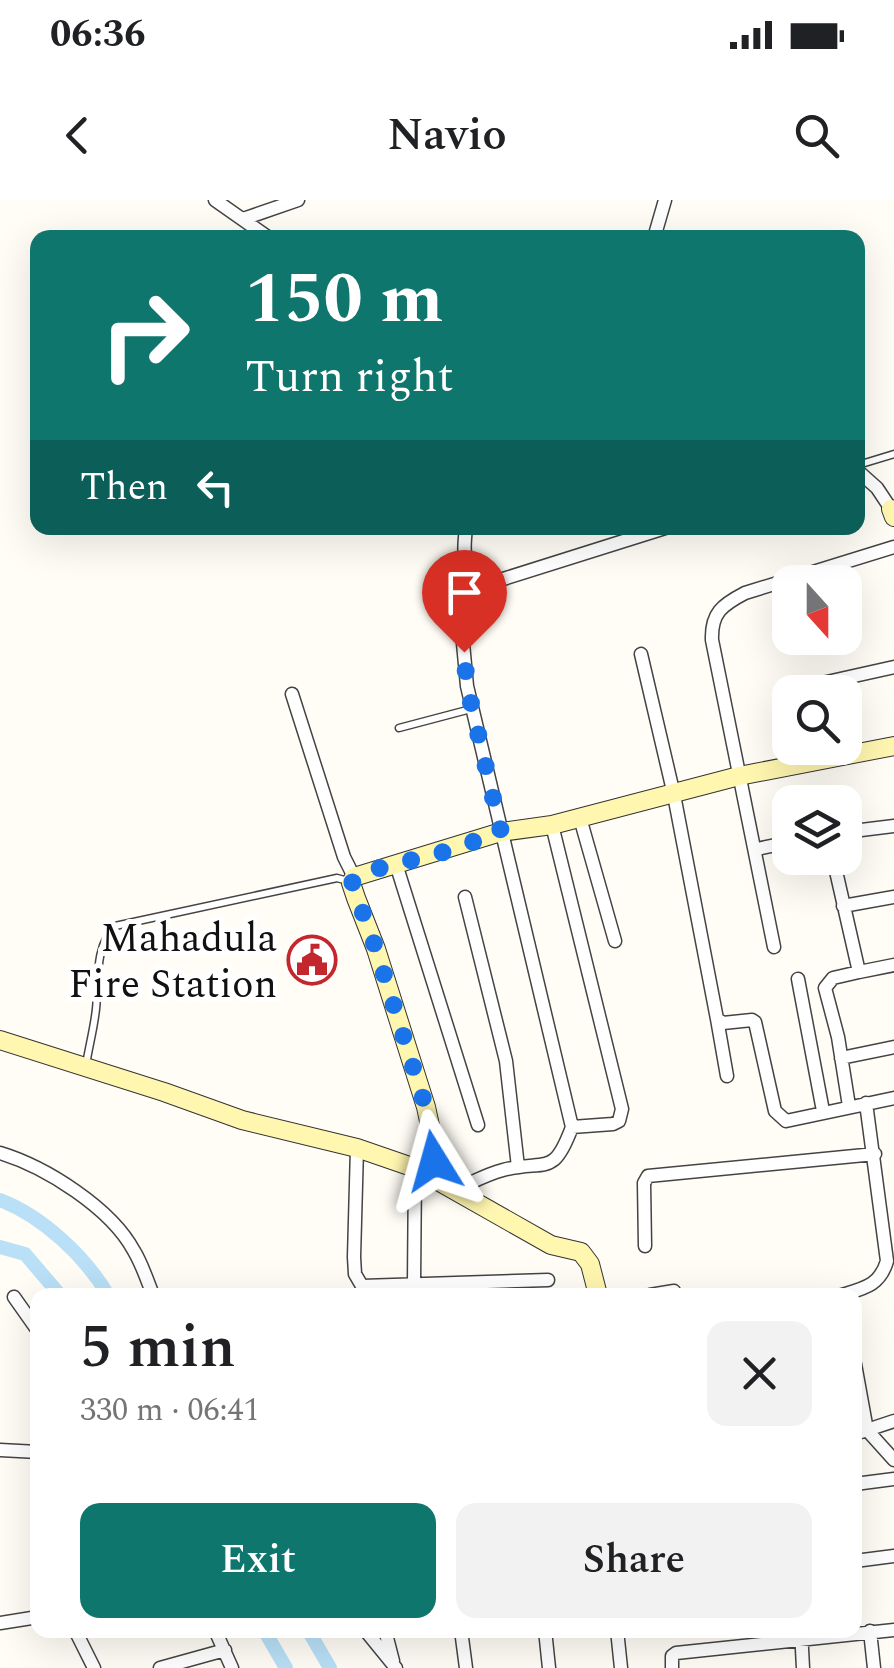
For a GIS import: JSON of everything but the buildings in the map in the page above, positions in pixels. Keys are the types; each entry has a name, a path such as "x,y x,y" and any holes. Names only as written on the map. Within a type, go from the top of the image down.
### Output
{"street":[{"path":"215,200 257,230"},
{"path":"243,220 298,200"},
{"path":"657,230 666,200"},
{"path":"865,475 893,513"},
{"path":"466,535 464,556 472,573 479,578 500,580 643,535"},
{"path":"774,947 712,640 714,615 724,604 745,593 894,547"},
{"path":"457,1189 488,1174 556,1161 572,1127 467,686 460,611 472,573"},
{"path":"641,654 674,796 727,1076"},
{"path":"858,675 894,667"},
{"path":"292,694 426,1108 435,1148 432,1167 420,1171"},
{"path":"353,880 501,832 552,825 739,776 894,746"},
{"path":"580,818 615,941"},
{"path":"552,825 622,1109 620,1121 613,1124 572,1127"},
{"path":"862,830 894,826"},
{"path":"757,849 772,846"},
{"path":"396,864 478,1126"},
{"path":"837,875 859,972"},
{"path":"466,897 506,1061 518,1167"},
{"path":"843,906 894,897"},
{"path":"848,1106 825,988 833,978 894,964"},
{"path":"798,980 824,1110"},
{"path":"716,1019 723,1023 755,1022 770,1094 780,1118 786,1121 894,1098"},
{"path":"0,1040 242,1120 357,1148 420,1171 551,1244 581,1252 590,1264 596,1288"},
{"path":"841,1058 894,1047"},
{"path":"862,1289 883,1276 887,1261 866,1102"},
{"path":"357,1148 354,1258 358,1282 370,1288 548,1280"},
{"path":"0,1154 16,1158 65,1184 115,1224 134,1250 150,1288"},
{"path":"644,1246 644,1184 648,1176 874,1154"},
{"path":"414,1284 420,1171"},
{"path":"14,1298 30,1320"},
{"path":"862,1432 894,1421"},
{"path":"862,1433 894,1460"},
{"path":"0,1450 30,1452"},
{"path":"862,1483 894,1479"},
{"path":"862,1560 894,1556"},
{"path":"0,1623 30,1618"},
{"path":"862,1631 894,1630"},
{"path":"870,1631 874,1668"},
{"path":"79,1638 94,1668"},
{"path":"220,1638 232,1668"},
{"path":"372,1638 396,1668"},
{"path":"387,1638 396,1668"},
{"path":"462,1638 466,1668"},
{"path":"546,1638 549,1668"},
{"path":"618,1638 621,1668"},
{"path":"672,1668 672,1656 676,1653 780,1638"},
{"path":"801,1638 804,1668"},
{"path":"160,1668 225,1650"}],"lane":[{"path":"865,465 894,454"},
{"path":"400,728 472,708"},
{"path":"85,1066 95,1013 100,952 115,926 336,878 353,880"}],"waterway":[{"path":"0,1200 31,1216 61,1239 103,1288"},
{"path":"0,1247 25,1254 54,1288"},
{"path":"269,1638 286,1668"},
{"path":"313,1638 330,1668"}],"place":[{"name":"Mahadula Fire Station","path":"312,960"}],"route":[{"path":"434,1161 426,1108 352,883 360,873 444,852 501,832 467,686 464,652"}]}
